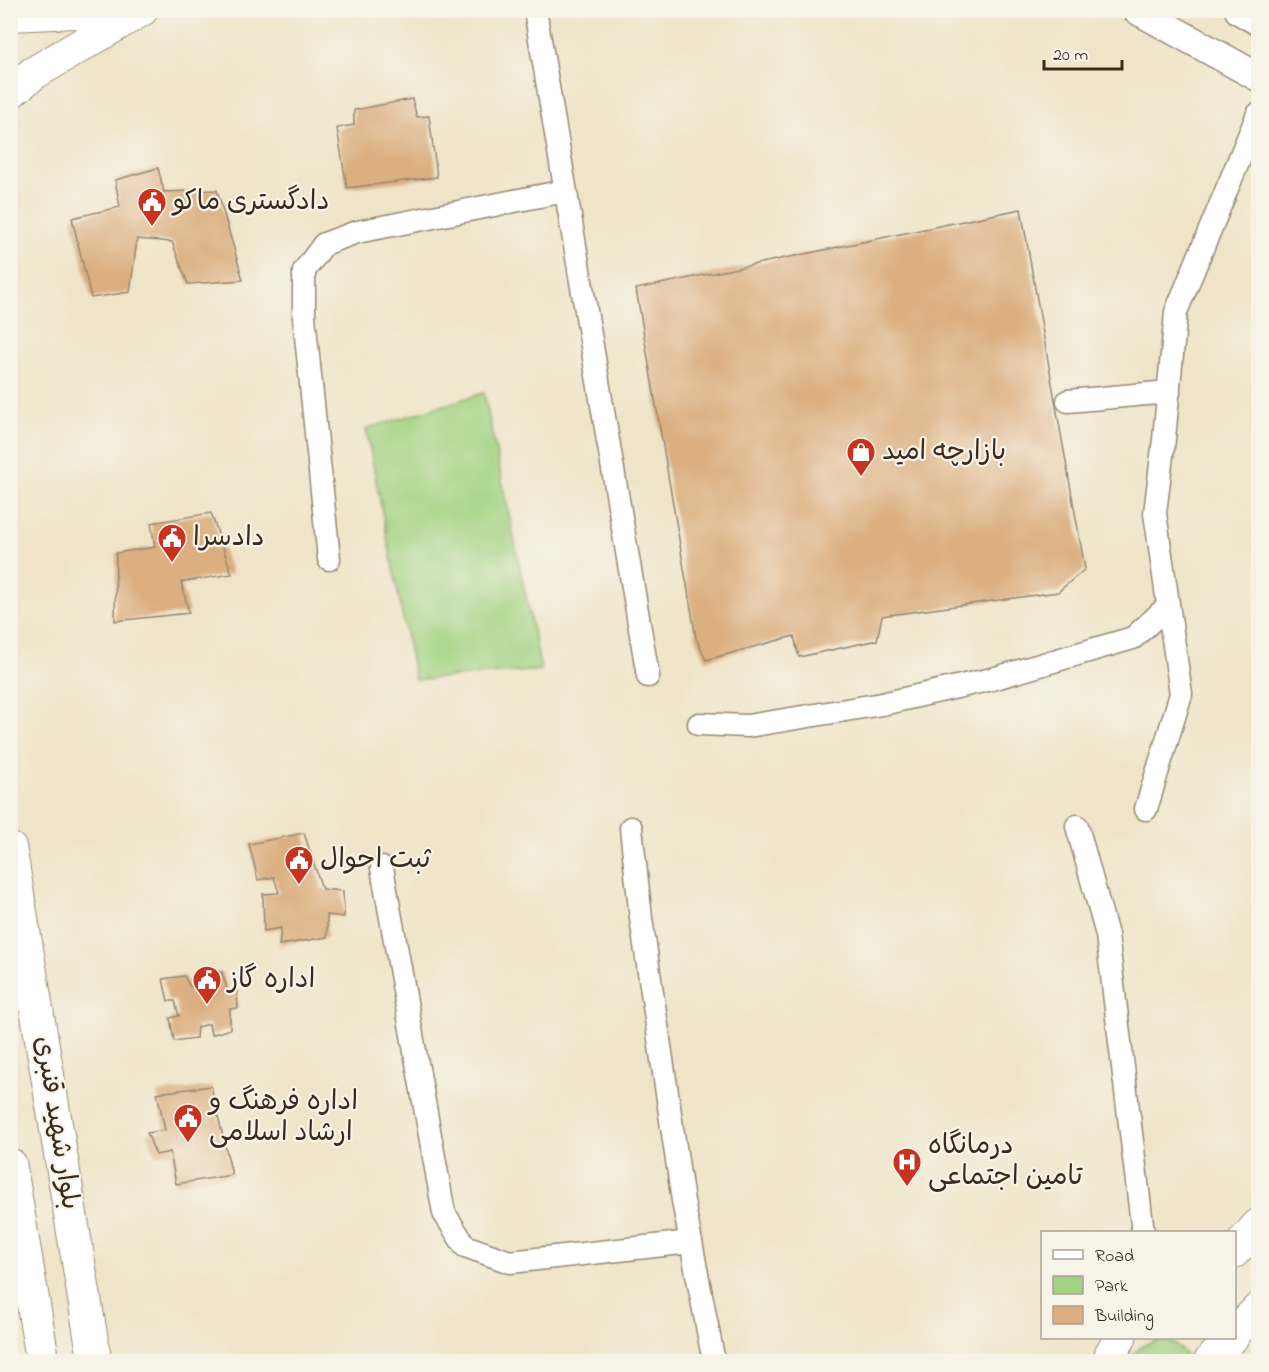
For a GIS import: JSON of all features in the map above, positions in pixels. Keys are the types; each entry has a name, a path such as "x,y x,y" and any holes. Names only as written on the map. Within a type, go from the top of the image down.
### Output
{"highway":[{"path":"10,92 34,73 141,10"},
{"name":"بلوار شهید قنبری","path":"10,849 95,1362"},
{"name":"بلوار شهید قنبری","path":"10,1165 43,1362"}],"main road":[{"path":"10,15 121,10"},
{"path":"1236,1250 1258,1225"},
{"path":"1236,1333 1258,1309"},
{"path":"1198,1339 1210,1361 1230,1339"}],"street":[{"path":"535,10 648,676"},
{"path":"1137,10 1258,77"},
{"path":"1239,10 1258,21"},
{"path":"1146,808 1181,694 1155,513 1176,312 1258,114"},
{"path":"329,559 304,317 304,271 324,244 357,232 565,191"},
{"path":"1068,401 1169,392"},
{"path":"699,724 748,726 882,704 992,679 1133,638 1168,606"},
{"path":"1077,826 1107,935 1143,1231"},
{"path":"631,828 643,930 683,1201 714,1362"},
{"path":"382,868 444,1212 465,1246 510,1262 691,1242"}],"green space":[{"path":"484,393 541,670 415,680 366,429"},
{"path":"1159,1340 1177,1346 1189,1361 1130,1361 1142,1347"}],"building":[{"name":"دادگستری ماکو","path":"412,99 417,117 429,116 437,177 347,188 337,128 354,125 354,110"},
{"name":"دادگستری ماکو","path":"158,168 164,192 217,190 243,280 188,284 172,242 137,239 130,292 91,298 72,218 120,207 115,180"},
{"path":"1021,209 1085,569 1058,592 882,616 877,640 799,657 794,636 706,660 696,638 636,289"},
{"name":"دادسرا","path":"211,513 232,574 181,582 189,613 115,621 116,553 155,547 151,523"},
{"name":"ثبت احوال","path":"304,833 322,889 343,891 344,917 327,915 327,937 279,945 281,928 264,931 263,894 279,893 274,877 258,880 249,844"},
{"name":"اداره گاز","path":"205,972 222,972 228,992 237,991 238,1008 230,1009 230,1029 211,1035 209,1024 197,1027 196,1038 174,1041 170,1018 179,1016 175,1001 168,1001 163,979 184,976 190,987 203,981"},
{"name":"اداره فرهنگ و ارشاد اسلامی","path":"211,1086 232,1175 176,1184 170,1152 156,1155 147,1133 165,1130 157,1093"}],"place":[{"name":"دادگستری ماکو","path":"152,228"},
{"name":"بازارچه امید","path":"861,478"},
{"name":"دادسرا","path":"172,564"},
{"name":"ثبت احوال","path":"299,886"},
{"name":"اداره گاز","path":"207,1006"},
{"name":"اداره فرهنگ و ارشاد اسلامی","path":"188,1144"},
{"name":"درمانگاه تامین اجتماعی","path":"907,1188"}]}
